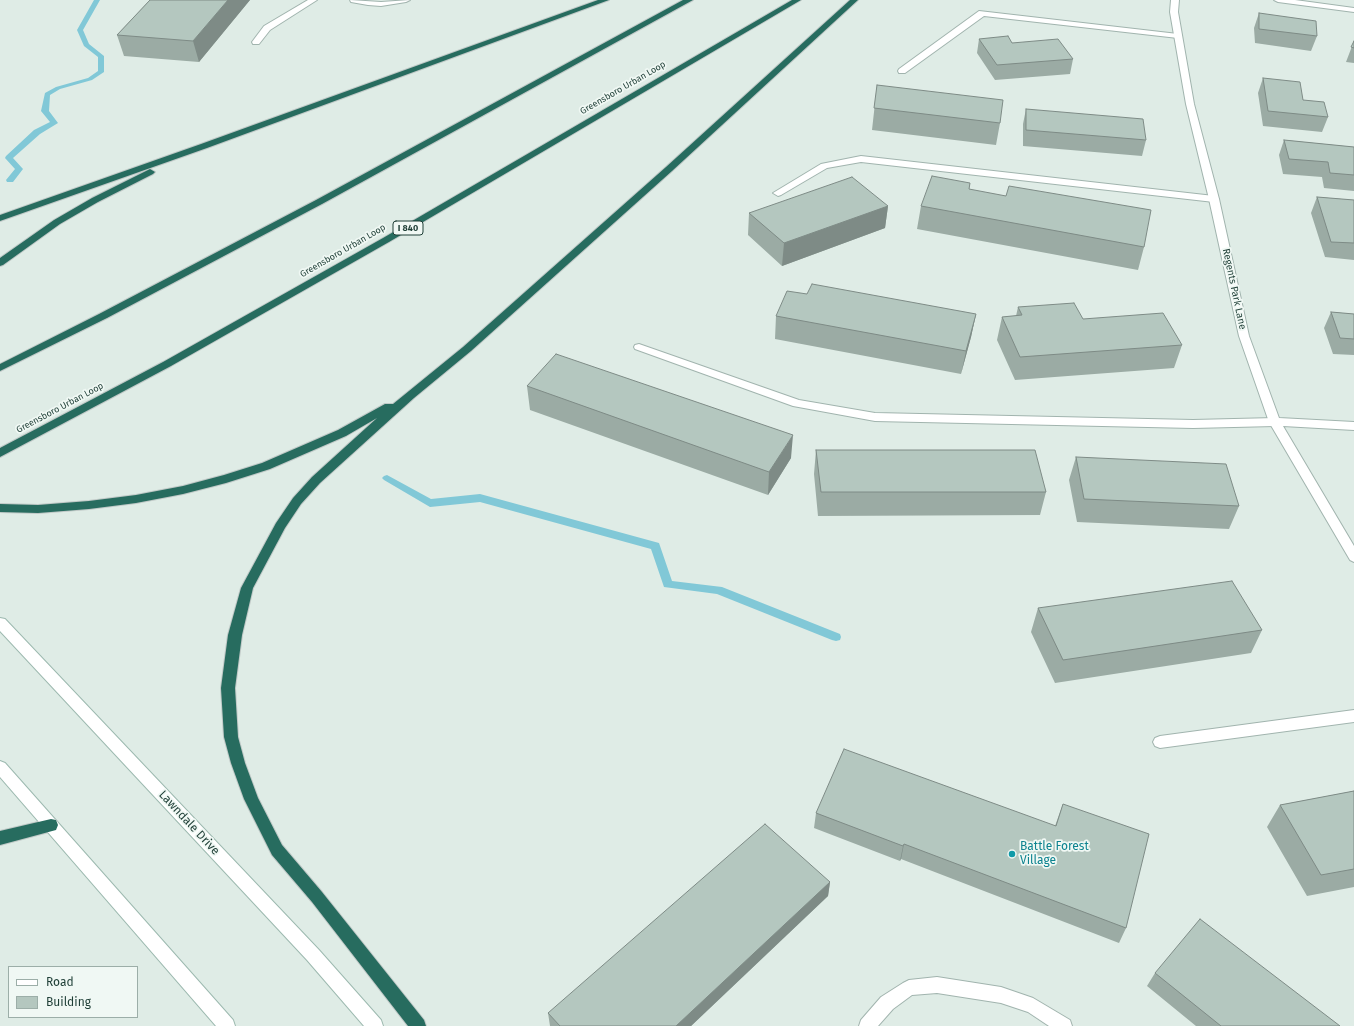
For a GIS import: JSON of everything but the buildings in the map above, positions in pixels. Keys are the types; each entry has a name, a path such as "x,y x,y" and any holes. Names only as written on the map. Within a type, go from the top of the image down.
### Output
{"highway":[{"path":"0,218 204,146 605,0"},
{"path":"0,368 319,202 689,0"},
{"name":"Greensboro Urban Loop","path":"0,453 174,360 386,240 797,0"},
{"path":"418,1026 317,897 277,850 250,799 231,736 228,688 235,634 247,588 280,526 297,501 316,480 410,394 467,349 675,164 854,0"},
{"path":"0,263 39,234 95,200 204,146"},
{"path":"0,508 38,509 136,499 183,490 226,479 266,466 306,450 342,433 410,394"},
{"path":"0,838 50,825"}],"street":[{"path":"256,42 267,28 313,0"},
{"path":"354,0 381,4 406,0"},
{"name":"Regents Park Lane","path":"1175,0 1174,12 1190,104 1214,199 1244,336 1276,422 1354,557"},
{"path":"1278,0 1354,10"},
{"path":"902,71 982,13 1178,36"},
{"path":"778,193 824,166 861,159 1214,199"},
{"path":"639,347 797,403 875,417 1185,424 1276,422 1354,426"},
{"name":"Lawndale Drive","path":"0,623 313,955 375,1026"},
{"path":"1160,742 1354,716"},
{"path":"0,767 227,1026"},
{"path":"867,1026 887,1003 909,988 937,985 1001,995 1034,1006 1064,1026"}],"waterway":[{"path":"10,180 19,169 9,158 37,132 54,123 45,111 47,94 58,88 90,79 101,72 101,56 86,45 80,30 97,0"},
{"path":"387,478 430,503 480,498 655,546 668,584 718,590 836,637"}],"place":[{"name":"Battle Forest Village","path":"1012,854"}]}
